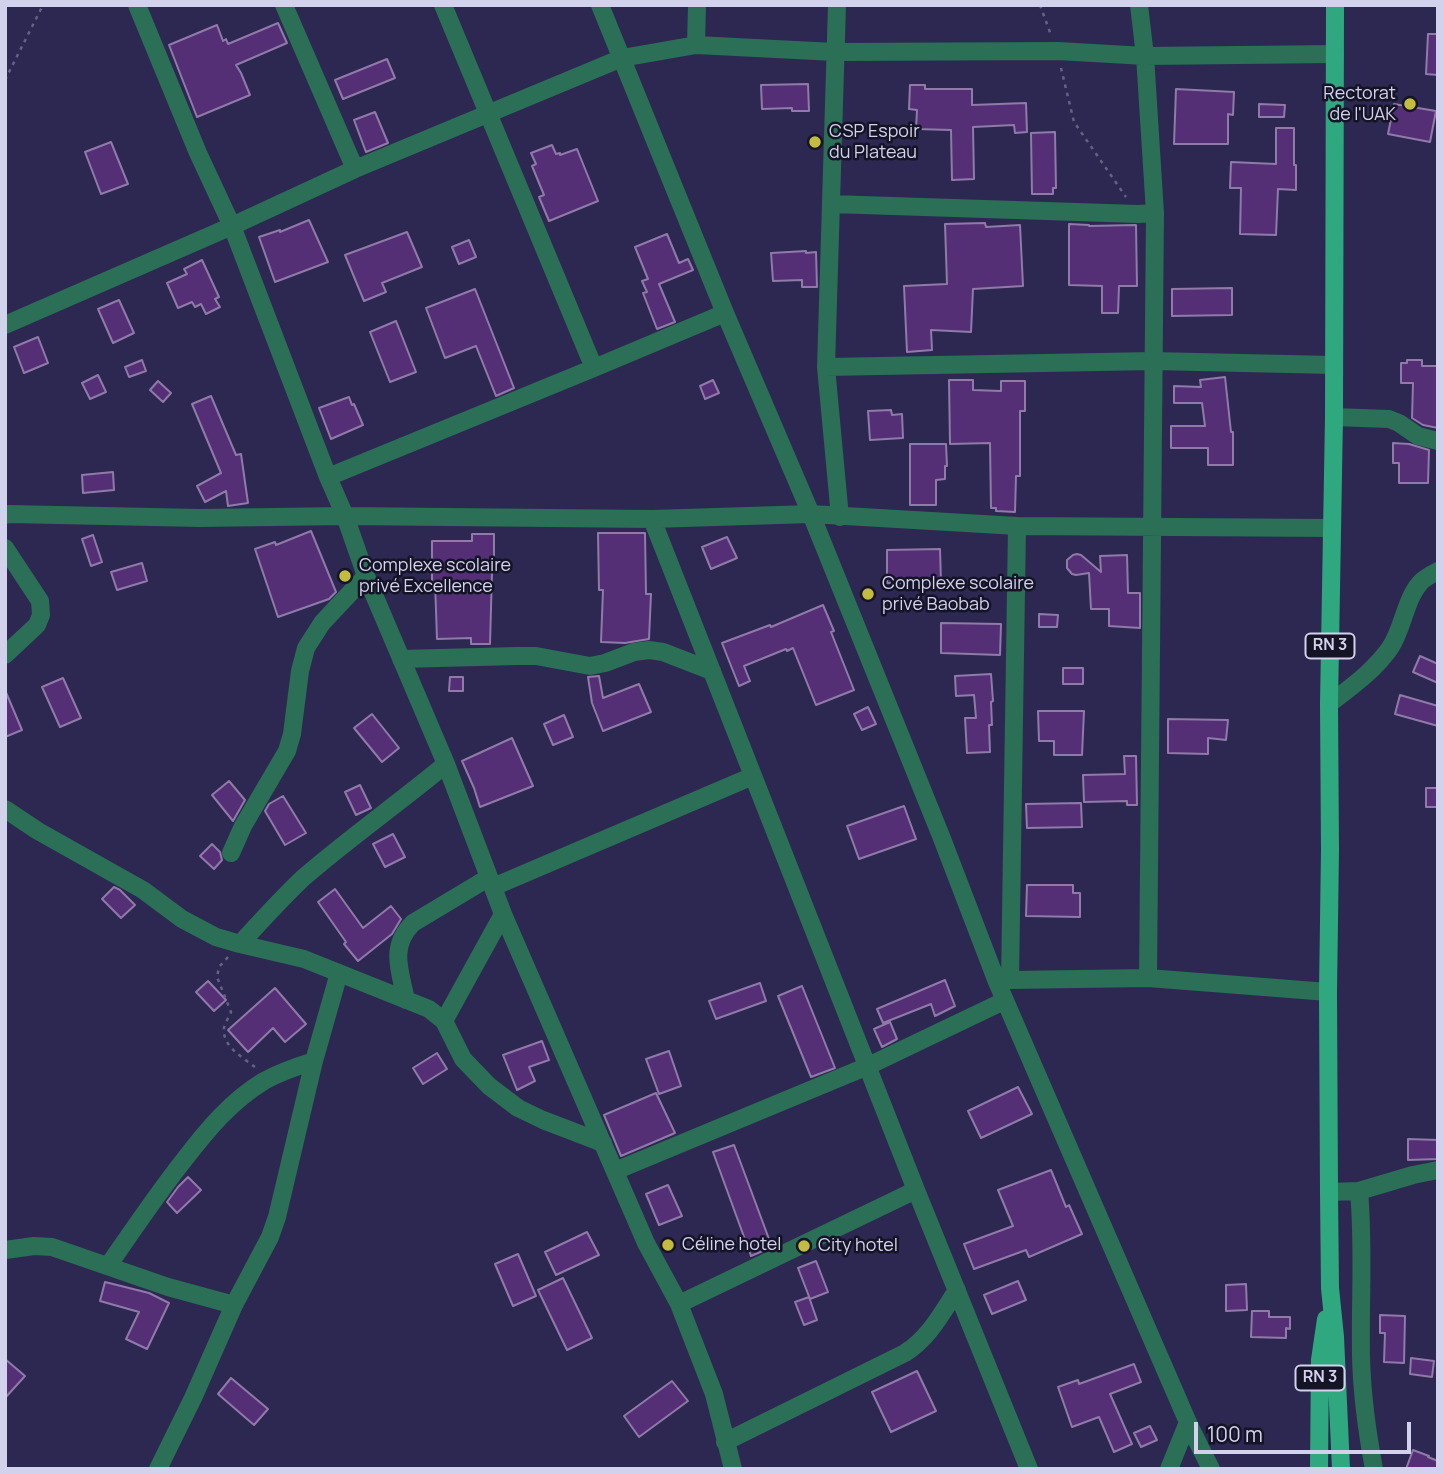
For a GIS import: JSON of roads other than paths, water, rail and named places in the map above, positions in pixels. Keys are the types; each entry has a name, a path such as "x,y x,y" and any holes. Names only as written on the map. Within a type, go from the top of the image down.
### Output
{"main road":[{"name":"RN 3","path":"1335,5 1328,992 1330,1288 1341,1469"},
{"name":"RN 3","path":"1319,1469 1320,1360 1330,1288"}],"street":[{"path":"137,5 198,153 232,226 366,576 446,764 490,883 646,1242 679,1304 714,1394 733,1469"},
{"path":"284,5 355,169"},
{"path":"443,5 594,368"},
{"path":"600,5 1003,981"},
{"path":"696,45 697,5"},
{"path":"837,5 826,367 840,517"},
{"path":"1139,5 1145,56 1146,214 1153,361 1149,978"},
{"path":"5,325 355,169 622,58 696,45 835,52 1058,51 1145,56 1335,54"},
{"path":"831,204 1146,214"},
{"path":"328,477 725,313"},
{"path":"826,367 1153,361 1333,365"},
{"path":"1334,417 1389,419 1418,436 1438,441"},
{"path":"5,515 652,519 811,514 1017,526 1331,528"},
{"path":"652,519 916,1190 1029,1469"},
{"path":"1017,526 1004,1000 1211,1469"},
{"path":"5,548 40,601 41,615 37,625 5,655"},
{"path":"1329,704 1375,667 1391,646 1413,594 1421,582 1438,571"},
{"path":"231,853 243,826 287,751 306,648 322,623 366,576"},
{"path":"401,659 536,656 590,666 649,650 663,652 712,671"},
{"path":"240,944 302,880 446,764"},
{"path":"406,1000 398,961 398,946 404,932 413,923 490,883 753,776"},
{"path":"5,809 38,831 143,890 182,919 216,937 304,959 429,1009 444,1021 463,1059 489,1086 518,1108 603,1143"},
{"path":"444,1021 503,914"},
{"path":"158,1469 234,1306 270,1237 339,973"},
{"path":"1003,981 1149,978 1328,992"},
{"path":"615,1171 868,1066 1004,1000"},
{"path":"108,1266 205,1133 234,1103 265,1080 314,1061"},
{"path":"1329,1192 1359,1191 1438,1170"},
{"path":"679,1304 916,1190"},
{"path":"1359,1191 1362,1229 1361,1360 1364,1407 1374,1469"},
{"path":"5,1250 34,1246 52,1247 168,1287 234,1306"},
{"path":"725,1442 917,1346 929,1333 957,1290"},
{"path":"1175,1465 1189,1424"},
{"path":"1189,1424 1224,1469"}],"place":[{"name":"Rectorat de l'UAK","path":"1410,104"},
{"name":"CSP Espoir du Plateau","path":"815,142"},
{"name":"Complexe scolaire privé Excellence","path":"345,576"},
{"name":"Complexe scolaire privé Baobab","path":"868,594"},
{"name":"Céline hotel","path":"668,1245"},
{"name":"City hotel","path":"804,1246"}]}
